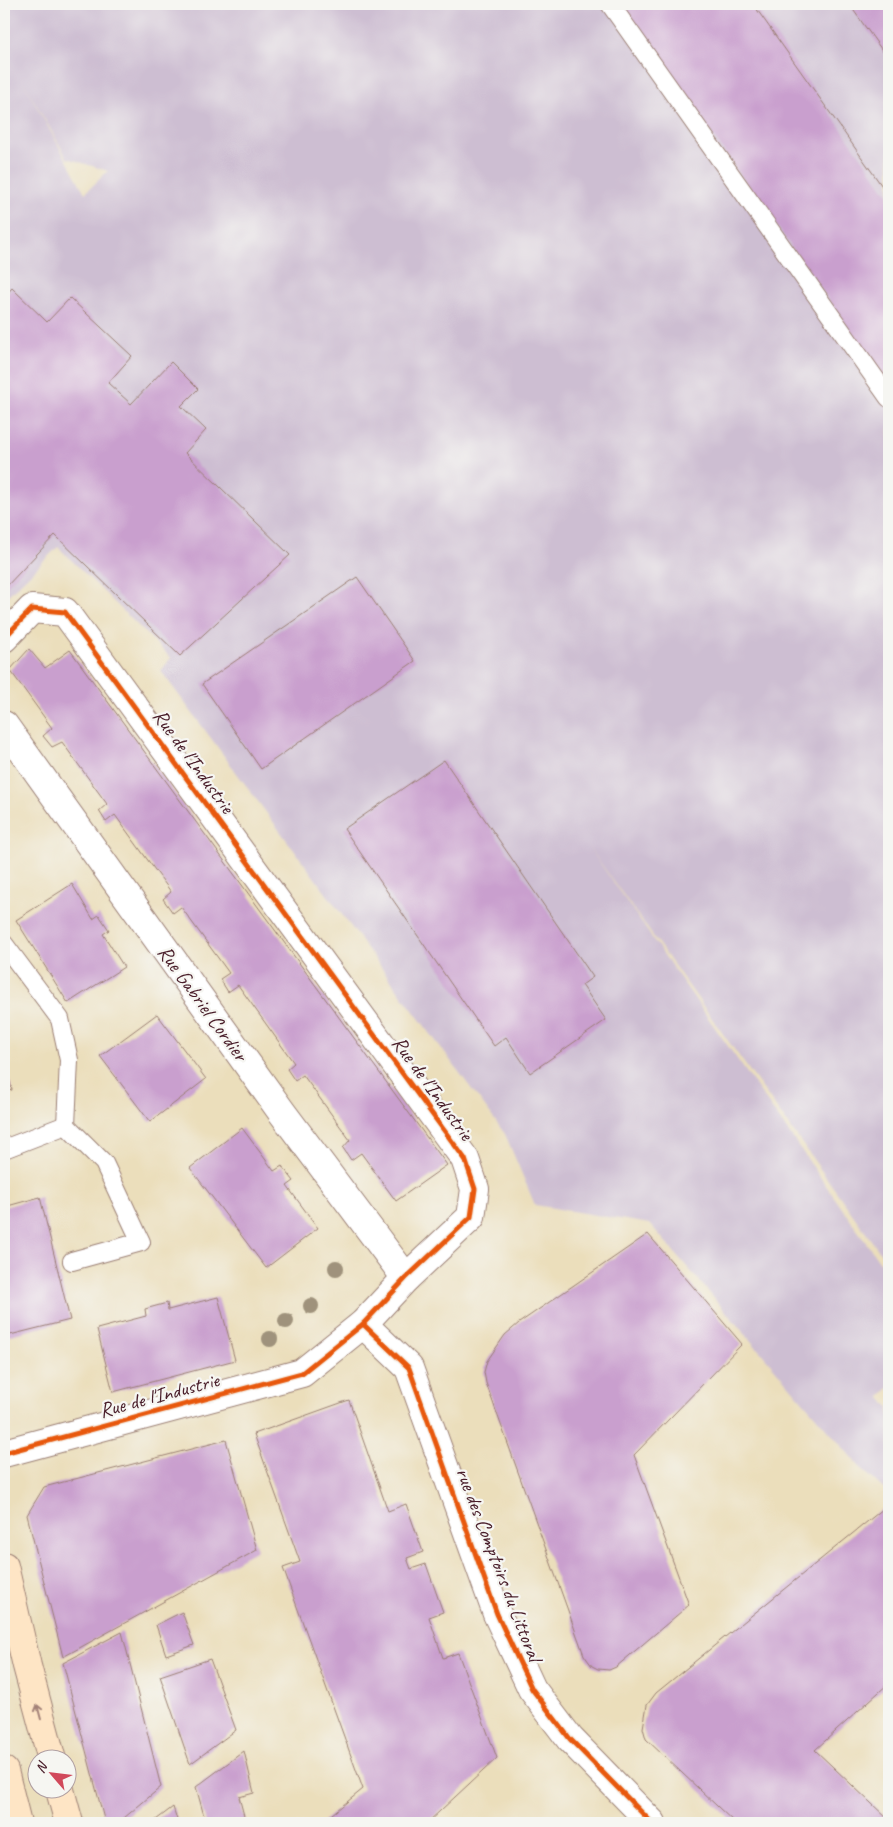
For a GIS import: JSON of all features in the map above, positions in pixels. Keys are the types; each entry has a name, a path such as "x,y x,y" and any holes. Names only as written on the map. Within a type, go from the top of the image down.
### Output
{"main road":[{"path":"4,1566 27,1666 49,1750"},
{"path":"4,1771 16,1819"},
{"path":"63,1800 69,1823"}],"street":[{"name":"Rue de l'Industrie","path":"4,638 32,609 65,612 465,1159 475,1189 470,1217 406,1278 363,1324 302,1373 4,1453"},
{"name":"Rue Gabriel Cordier","path":"4,725 281,1111 406,1278"},
{"name":"rue des Comptoirs du Littoral","path":"363,1324 409,1368 497,1614 532,1689 570,1739 652,1823"}],"lane":[{"path":"610,4 889,398"},
{"path":"4,944 60,1019 69,1060 66,1125 104,1163 141,1242 72,1261"},
{"path":"4,1149 66,1125"}],"shaded area":[{"path":"4,4 889,4 889,1265 586,843 889,1275 889,1388 880,1397 889,1407 889,1494 859,1466 650,1224 535,1205 505,1134 161,671 171,658 58,547 4,599","holes":["22,80 67,158 108,171 85,193"]}],"building":[{"path":"620,4 753,4 889,196 889,385"},
{"path":"849,4 889,4 889,60"},
{"path":"12,288 47,322 70,298 132,356 108,383 131,404 171,362 198,389 181,406 206,430 185,453 290,555 180,656 55,535 4,589 4,297"},
{"path":"357,577 415,661 261,769 202,684"},
{"path":"29,649 45,668 70,650 447,1165 396,1201 361,1153 351,1160 343,1148 350,1140 303,1075 295,1081 287,1069 294,1063 238,985 228,992 220,979 229,973 181,907 173,913 163,899 171,892 115,815 106,822 99,811 107,804 62,742 52,747 43,736 52,728 10,670"},
{"path":"444,760 593,977 582,985 606,1020 530,1073 506,1037 494,1046 344,829"},
{"path":"72,884 93,919 99,915 109,930 103,934 124,967 68,1003 16,920"},
{"path":"157,1014 206,1079 150,1122 100,1056"},
{"path":"4,1060 12,1090 4,1092"},
{"path":"242,1128 274,1171 282,1166 294,1181 287,1186 318,1228 266,1268 190,1168"},
{"path":"40,1197 70,1320 6,1336 4,1328 4,1207"},
{"path":"648,1234 742,1344 634,1455 689,1605 616,1667 609,1670 598,1669 592,1666 584,1655 486,1383 484,1372 487,1361 505,1335 519,1323"},
{"path":"218,1297 235,1360 113,1392 97,1329 146,1316 145,1309 167,1303 168,1310"},
{"path":"349,1400 388,1511 406,1504 423,1552 407,1558 411,1569 426,1564 443,1612 429,1617 443,1658 458,1653 497,1758 427,1823 321,1823 363,1789 283,1568 300,1562 254,1434"},
{"path":"226,1440 257,1550 63,1657 27,1515 44,1487"},
{"path":"889,1504 889,1683 815,1750 889,1820 889,1823 735,1823 646,1739 643,1728 647,1705 656,1693"},
{"path":"182,1612 194,1645 166,1655 156,1625"},
{"path":"122,1632 161,1787 118,1823 105,1823 63,1663"},
{"path":"210,1659 236,1730 190,1764 160,1676"},
{"path":"244,1751 254,1793 239,1797 246,1823 206,1823 196,1787"},
{"path":"173,1807 178,1823 152,1823"}],"cycle path":[{"path":"4,638 32,609 65,612 465,1159 475,1189 471,1217 406,1278 363,1324 302,1373 4,1453"},
{"path":"363,1324 409,1368 497,1614 532,1689 570,1739 652,1823"}]}
